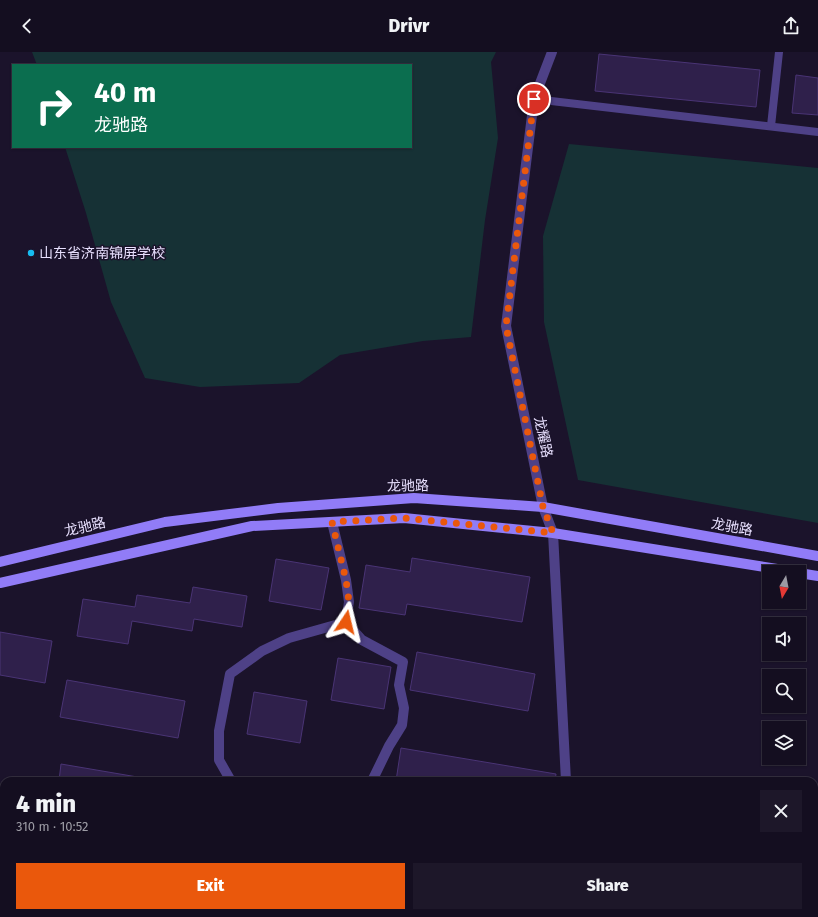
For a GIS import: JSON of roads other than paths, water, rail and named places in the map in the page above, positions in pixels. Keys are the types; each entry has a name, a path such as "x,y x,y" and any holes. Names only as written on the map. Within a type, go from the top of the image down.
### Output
{"main road":[{"name":"龙驰路","path":"0,562 165,522 278,508 414,498 543,507 818,556"},
{"path":"0,583 252,526 404,518 553,533 762,567"},
{"path":"806,573 818,576"}],"street":[{"name":"龙耀路","path":"552,52 534,99 506,326 543,507 553,533 566,777"},
{"path":"332,522 346,580 349,602 346,622"},
{"path":"229,777 219,760 219,731 230,674 262,651 289,638 346,622"},
{"path":"346,622 362,640 403,662 399,685 404,708 402,724 374,777"}],"lane":[{"path":"770,126 779,52"},
{"path":"534,99 818,132"}],"place":[{"name":"山东省济南锦屏学校","path":"31,253"}]}
